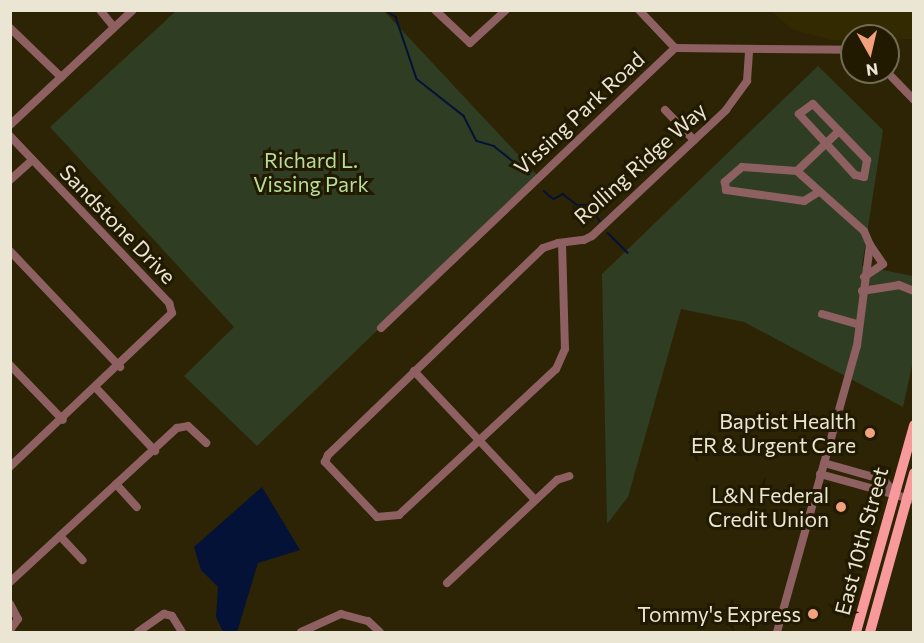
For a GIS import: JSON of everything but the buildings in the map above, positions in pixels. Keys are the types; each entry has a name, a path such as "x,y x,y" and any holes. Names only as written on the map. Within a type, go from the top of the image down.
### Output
{"main road":[{"name":"East 10th Street","path":"856,633 914,425"},
{"name":"East 10th Street","path":"870,633 910,499 914,473"}],"street":[{"path":"100,10 114,27"},
{"path":"10,125 133,10"},
{"path":"435,10 470,43 507,10"},
{"path":"639,10 675,48"},
{"path":"10,28 61,77"},
{"name":"Vissing Park Road","path":"381,328 675,48 840,50"},
{"name":"Rolling Ridge Way","path":"479,440 399,515 383,519 369,511 325,462 414,371 543,248 592,236 694,140 744,87 749,49"},
{"path":"899,84 914,100"},
{"path":"813,104 839,131 867,160 864,177 855,175 799,114 813,104"},
{"path":"665,110 694,140"},
{"path":"797,171 839,131"},
{"name":"Sandstone Drive","path":"10,136 171,307 170,319 15,465"},
{"path":"10,180 32,160"},
{"path":"817,193 804,201 726,190 725,182 742,166 797,171 817,193 864,231 883,264 864,277"},
{"path":"479,440 556,369 565,349 562,243"},
{"path":"777,633 857,346 856,324 870,244"},
{"path":"10,250 120,366"},
{"path":"862,291 899,285 914,291"},
{"path":"822,314 856,324"},
{"path":"10,365 63,420"},
{"path":"414,371 535,500"},
{"path":"97,389 155,451"},
{"path":"10,582 184,425 206,443"},
{"path":"824,463 884,480 895,494"},
{"path":"820,474 910,499"},
{"path":"447,582 535,500 569,476"},
{"path":"116,484 137,507"},
{"path":"60,536 82,560"},
{"path":"10,604 18,619 10,630"},
{"path":"138,633 164,614 172,616 182,633"},
{"path":"301,633 341,614 368,621 380,633"}],"shaded area":[{"path":"772,11 913,11 913,39 900,39 900,24 840,24 840,40 832,40 791,29"}],"green space":[{"name":"Richard L. Vissing Park","path":"176,11 384,11 538,176 257,446 184,376 234,327 50,127"},
{"path":"818,66 883,130 862,266 913,276 913,361 903,407 744,322 681,309 628,497 607,524 602,274"}],"water":[{"path":"262,487 300,550 258,563 237,632 223,632 216,617 218,587 201,570 194,547"}],"waterway":[{"path":"385,10 396,17 417,79 464,116 477,141 494,146 529,174"},
{"path":"544,191 554,199 563,194 577,205 588,205 600,221"},
{"path":"608,233 628,253"}],"place":[{"name":"Baptist Health ER & Urgent Care","path":"870,433"},
{"name":"L&N Federal Credit Union","path":"841,507"},
{"name":"Tommy's Express","path":"813,614"}]}
